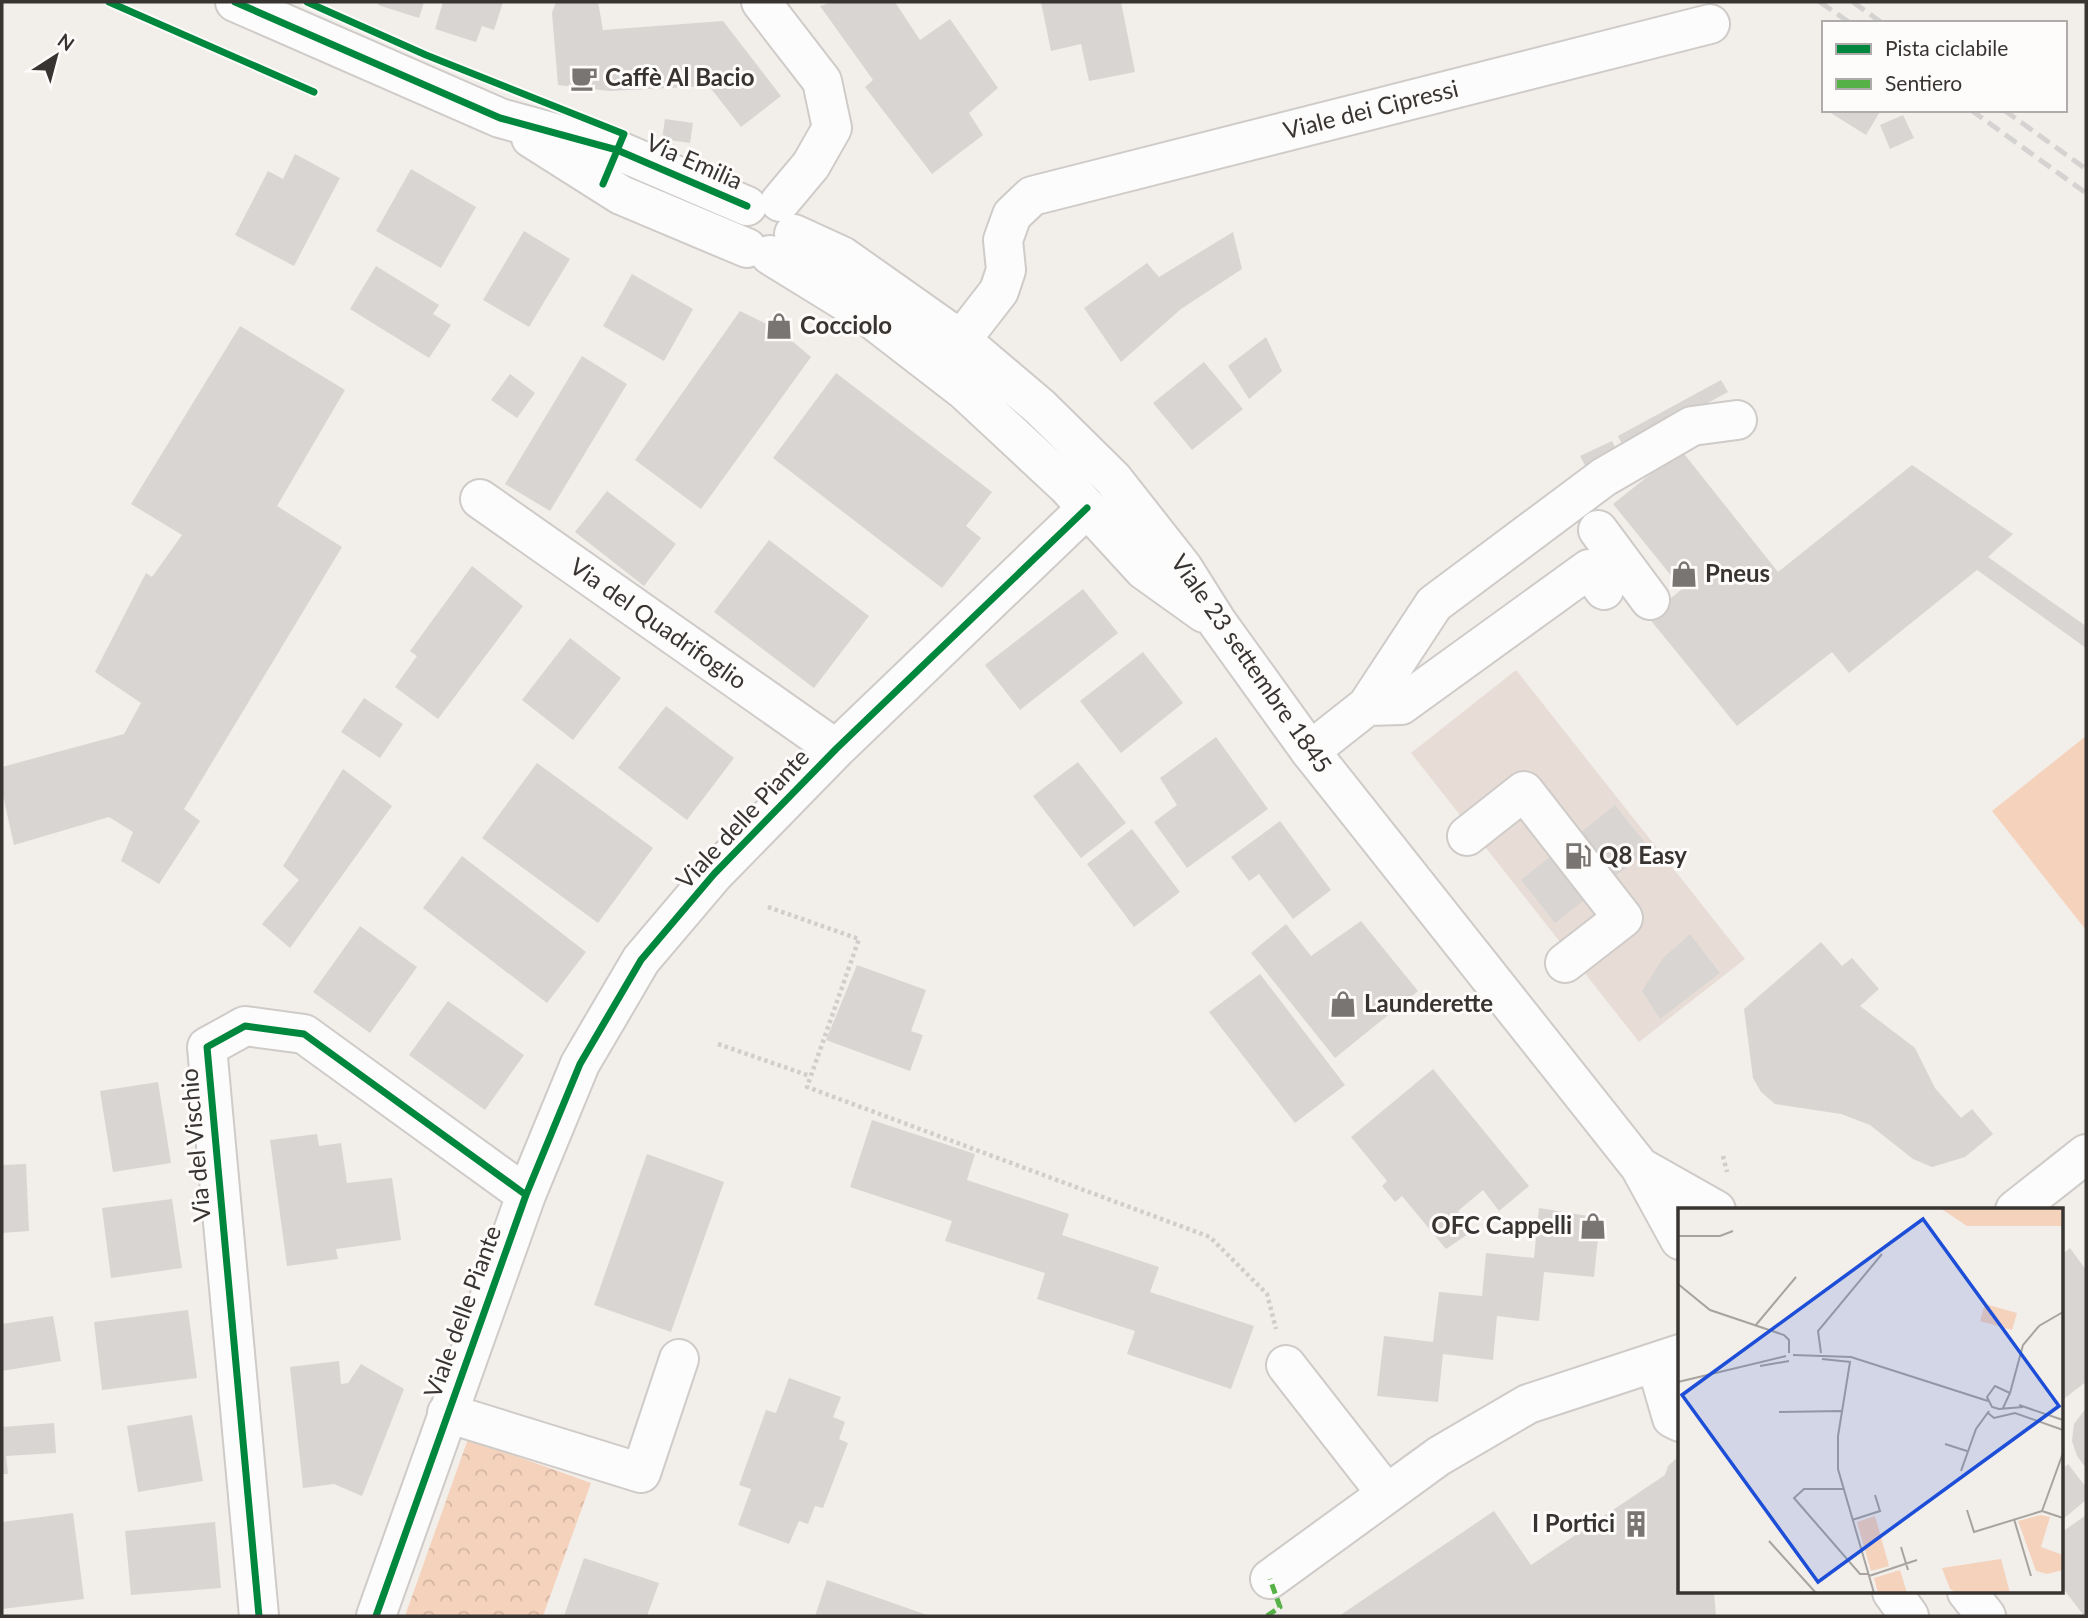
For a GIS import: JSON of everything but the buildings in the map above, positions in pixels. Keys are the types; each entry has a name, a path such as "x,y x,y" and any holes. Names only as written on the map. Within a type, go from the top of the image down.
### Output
{"street":[{"path":"235,2 500,118 621,195 768,229 864,313 965,391 1087,509 1144,570 1217,622"},
{"path":"761,2 822,81 832,128 768,229"},
{"name":"Viale dei Cipressi","path":"961,340 999,291 1006,270 1003,240 1012,215 1031,196 1710,24"},
{"name":"Viale 23 settembre 1845","path":"768,229 842,256 961,340 1040,407 1113,479 1183,568 1217,622 1310,751 1640,1167 1678,1236"},
{"path":"1310,751 1367,706 1434,604 1604,477 1692,426 1737,420"},
{"name":"Via del Quadrifoglio","path":"480,499 836,749"},
{"name":"Viale delle Piante","path":"376,1616 526,1195 580,1064 641,960 714,874 836,749 1087,509"},
{"path":"1598,530 1650,600"},
{"path":"1367,706 1401,705 1589,569 1604,590"},
{"path":"1467,836 1524,791 1623,918 1565,963"},
{"name":"Via del Vischio","path":"259,1616 206,1047 245,1026 304,1034 526,1195"},
{"path":"2018,1208 2086,1154"},
{"name":"Viale 23 settembre 1845","path":"1640,1167 1712,1208"},
{"name":"Viale delle Piante","path":"447,1413 641,1472 679,1359"},
{"path":"1270,1579 1438,1456 1528,1404 1668,1359 1672,1418 1678,1421"},
{"path":"1286,1365 1386,1493"},
{"path":"1893,1594 1909,1616"},
{"path":"1969,1594 1986,1616"}],"path":[{"path":"768,907 859,939 807,1087 1210,1237 1267,1294 1286,1365"},
{"path":"718,1044 810,1076"}],"shaded area":[{"name":"Q8 Easy","path":"1516,670 1745,959 1639,1042 1411,753"}],"green space":[{"path":"2086,736 2086,930 1992,811"},
{"path":"468,1439 591,1483 543,1616 405,1616"}],"railway":[{"path":"1820,2 1847,21"},
{"path":"1853,2 1879,21"},
{"path":"1974,112 2086,193"},
{"path":"2007,112 2086,169"}],"marked path":[{"path":"1267,1616 1280,1607 1270,1579"}],"cycle path":[{"path":"109,2 314,92"},
{"name":"Via Emilia","path":"235,2 500,118 617,150 747,206"},
{"path":"307,2 426,55 624,134 603,184"},
{"path":"376,1616 526,1195 580,1064 641,960 714,874 836,749 1087,508"},
{"path":"259,1616 207,1047 245,1026 304,1034 526,1195"}],"place":[{"name":"Caffè Al Bacio","path":"584,78"},
{"name":"Cocciolo","path":"779,326"},
{"name":"Pneus","path":"1684,574"},
{"name":"Q8 Easy","path":"1578,856"},
{"name":"Launderette","path":"1343,1004"},
{"name":"OFC Cappelli","path":"1593,1226"},
{"name":"I Portici","path":"1636,1524"}]}
